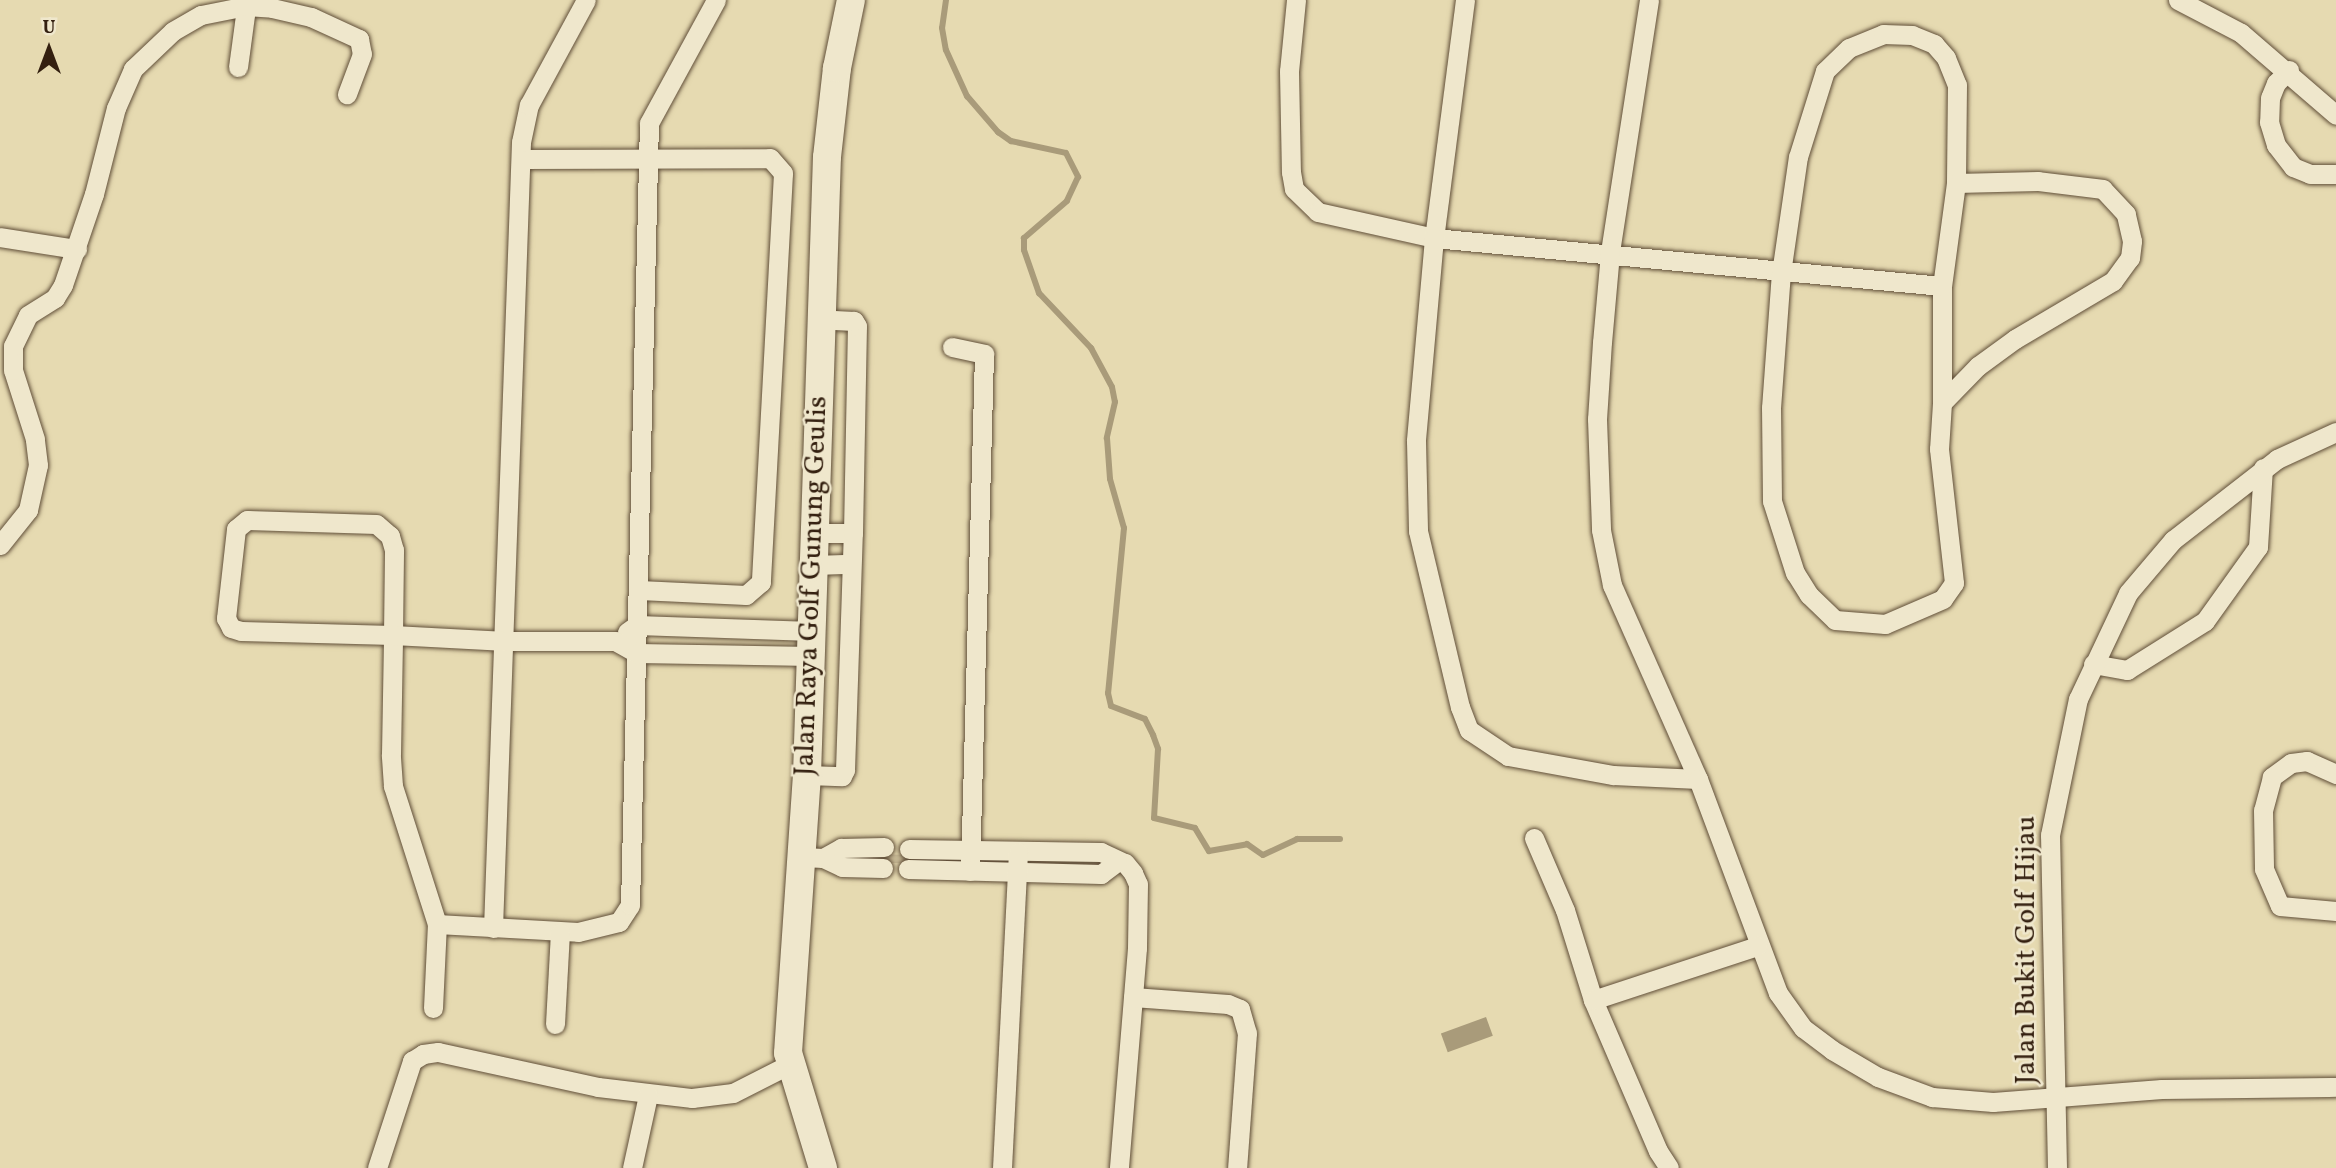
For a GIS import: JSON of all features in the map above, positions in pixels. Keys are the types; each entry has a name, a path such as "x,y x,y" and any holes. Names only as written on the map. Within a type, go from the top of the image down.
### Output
{"main road":[{"name":"Jalan Raya Golf Gunung Geulis","path":"823,1168 790,1064 813,857 807,775 819,319 827,157 837,68 851,0"}],"street":[{"path":"493,928 506,641 522,159 529,105 586,0"},
{"path":"437,925 560,933 603,929 619,922 630,905 647,159 651,112 716,0"},
{"path":"1296,0 1288,124 1294,189 1318,212 1434,237 1610,253 1781,273 1942,286"},
{"path":"1465,0 1434,237 1416,441 1418,531 1450,669 1469,730 1508,756 1613,775 1698,779"},
{"path":"1649,0 1610,253 1597,419 1601,530 1612,585 1698,779 1758,946 1778,993 1803,1028 1878,1077 1932,1097 1993,1102 2162,1089 2336,1087"},
{"path":"2178,0 2230,26 2289,70 2336,115"},
{"path":"238,66 246,3"},
{"path":"0,545 29,510 38,465 35,439 13,370 13,346 28,315 55,298 77,249 113,117 134,69 187,22 217,9 246,3 311,17 359,39 362,54 347,94"},
{"path":"1883,34 1912,35 1934,44 1946,58 1957,85 1956,183 1942,286 1942,403 1939,449 1954,583 1933,605 1885,624 1835,620 1809,595 1795,573 1772,501 1771,408 1781,273 1798,157 1811,106 1825,71 1849,48 1883,34"},
{"path":"2289,70 2276,83 2270,98 2269,122 2276,145 2293,167 2310,174 2336,174"},
{"path":"522,159 770,158 783,173 761,582 746,595 639,590"},
{"path":"1942,403 1978,366 2015,339 2113,281 2127,265 2132,241 2126,214 2103,189 2038,181 1956,183"},
{"path":"0,237 77,249"},
{"path":"807,775 842,776 845,770 853,533 857,326 854,321 819,319"},
{"path":"952,347 984,354 970,871"},
{"name":"Jalan Bukit Golf Hijau","path":"2057,1168 2050,835 2078,699 2128,593 2173,540 2263,468 2336,432"},
{"path":"2093,664 2127,670 2205,621 2258,547 2263,468"},
{"path":"433,1008 437,925 393,786 393,635 394,550 385,529 376,524 247,520 236,529 226,618 231,628 393,635 506,641 615,641 637,653 812,643"},
{"path":"815,533 853,533"},
{"path":"814,565 851,564"},
{"path":"615,641 637,625 812,643"},
{"path":"2336,774 2307,761 2291,763 2272,778 2263,810 2264,869 2280,906 2336,911"},
{"path":"1534,838 1565,910 1593,1000 1658,1151 1670,1168"},
{"path":"813,857 841,848 884,847"},
{"path":"909,849 1101,852 1117,862 1125,863 1138,884 1133,997 1119,1168"},
{"path":"1002,1168 1018,852"},
{"path":"813,857 842,867 883,868"},
{"path":"908,869 1101,874 1117,862"},
{"path":"555,1024 560,933"},
{"path":"1593,1000 1758,946"},
{"path":"1133,997 1228,1004 1240,1009 1247,1033 1237,1168"},
{"path":"377,1168 412,1061 423,1055 438,1052 648,1094 692,1098 733,1093 790,1064"},
{"path":"632,1168 648,1094"}],"shaded area":[{"path":"844,854 931,855 941,858 937,864 843,862"},
{"path":"1486,1017 1493,1036 1448,1052 1441,1033"}],"waterway":[{"path":"946,0 942,28 946,50 967,96 998,132 1011,141 1066,153 1078,177 1067,201 1024,238 1024,250 1039,293 1091,348 1112,387 1115,402 1107,438 1110,479 1124,528 1108,693 1111,706 1145,719 1153,735 1158,749 1154,818 1195,828 1209,851 1247,844 1263,855 1297,839 1340,839"}]}
